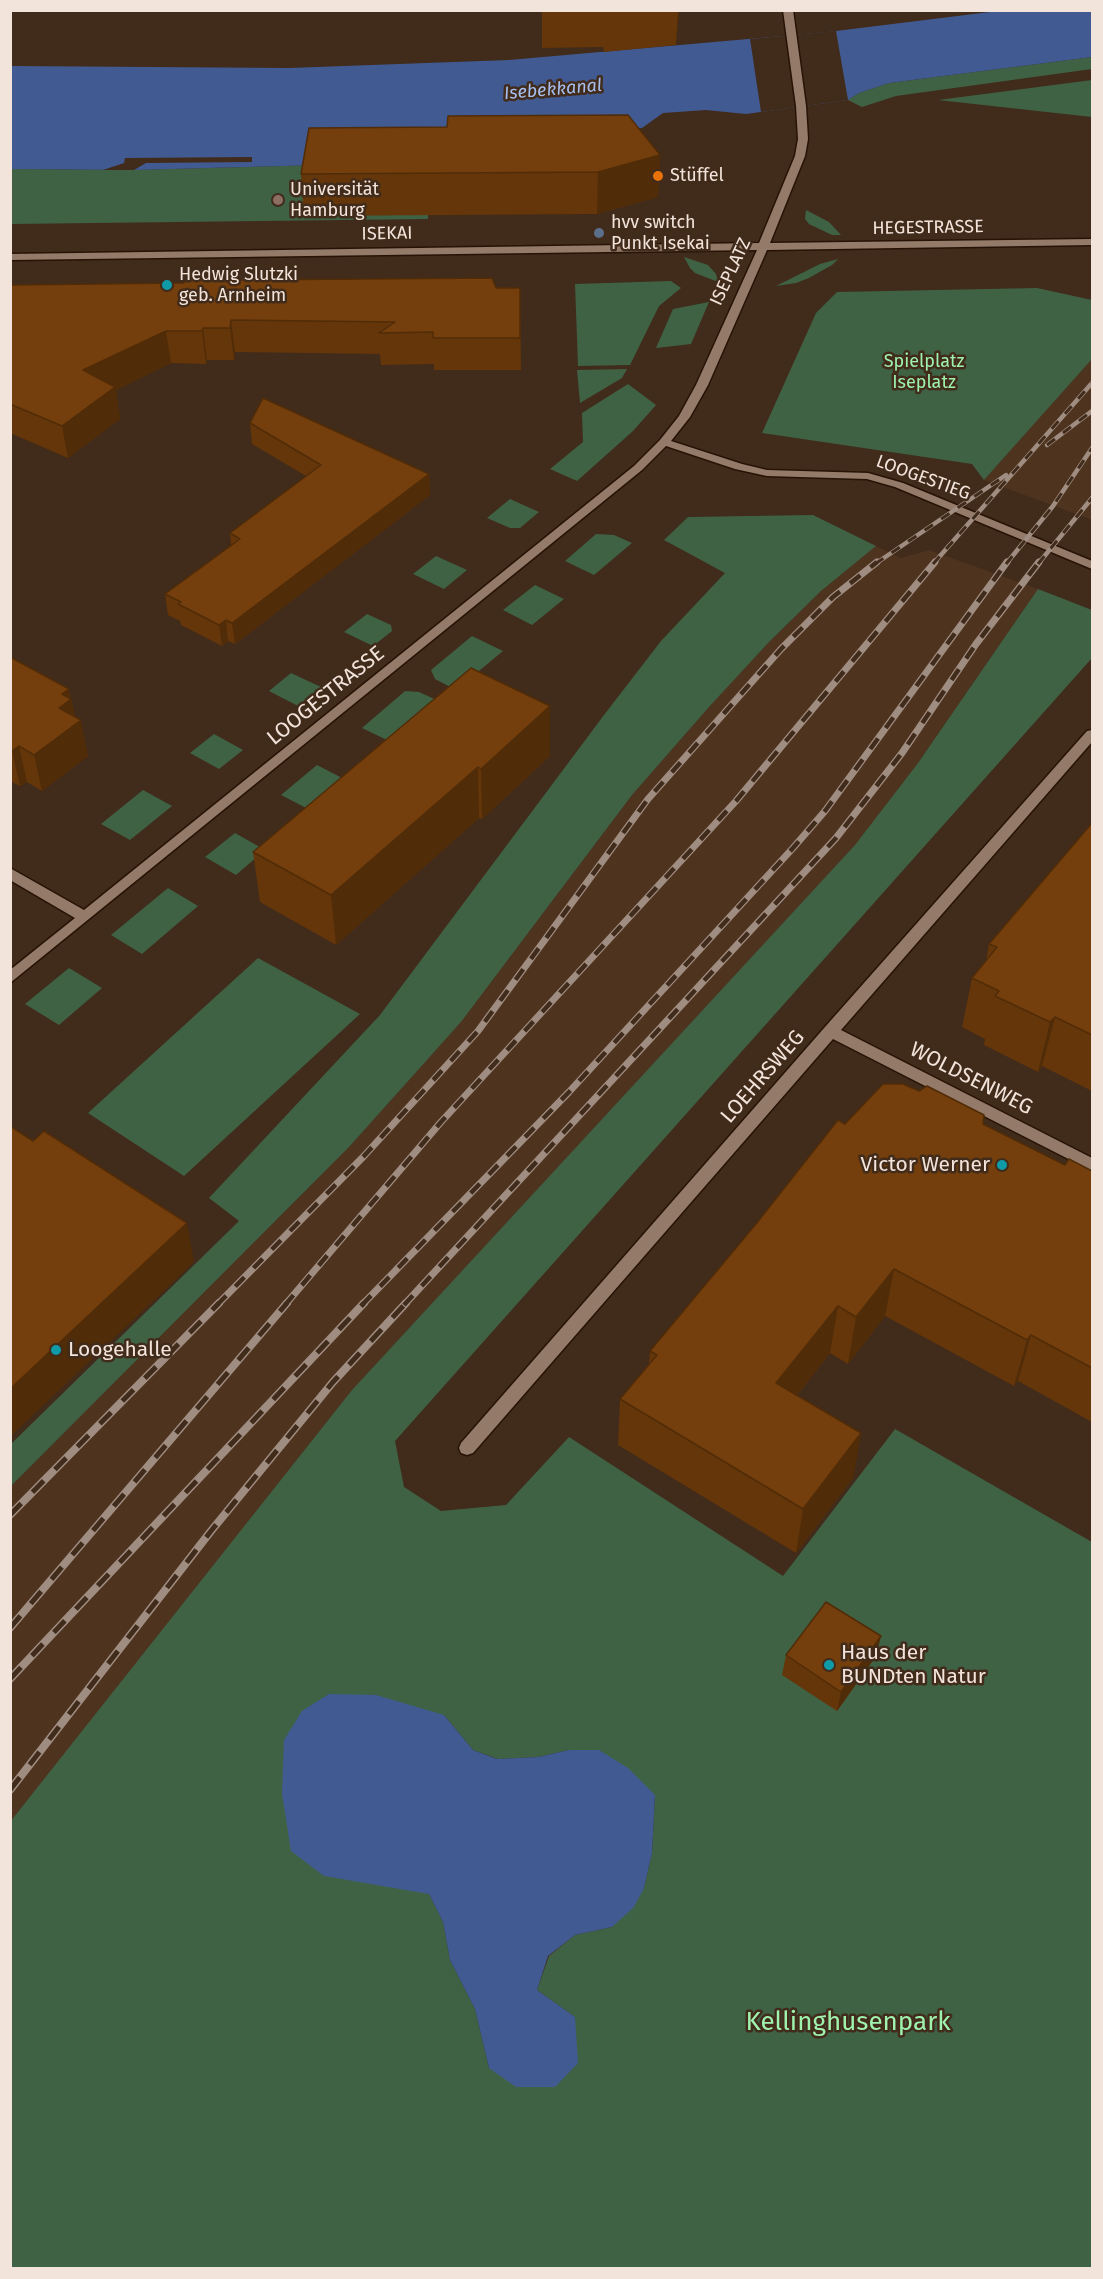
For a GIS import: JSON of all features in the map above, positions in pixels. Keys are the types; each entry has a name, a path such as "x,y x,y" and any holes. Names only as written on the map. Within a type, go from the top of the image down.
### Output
{"street":[{"name":"ISEPLATZ","path":"664,442 694,402 764,245 800,156 803,139 801,106 788,10"},
{"name":"HEGESTRASSE","path":"764,245 851,247 1092,242"},
{"name":"ISEKAI","path":"10,257 764,245"},
{"name":"LOOGESTIEG","path":"664,442 739,467 767,473 868,476 899,485 1092,565"},
{"name":"LOOGESTRASSE","path":"10,978 638,468 664,442"},
{"name":"LOEHRSWEG","path":"467,1448 1092,734"},
{"path":"10,873 85,917"},
{"name":"WOLDSENWEG","path":"831,1031 1092,1165"}],"shaded area":[{"path":"1092,359 1092,520 984,480"},
{"path":"876,546 901,558 929,550 1038,589 918,763 855,845 352,1390 11,1822 11,1486 349,1147 461,1022 632,795 709,707 769,642 821,591"}],"green space":[{"path":"1092,57 1092,69 896,96 862,107 848,100 859,93 889,83"},
{"path":"1092,80 1092,117 938,100"},
{"path":"433,145 428,219 11,224 10,169 134,170 355,164"},
{"path":"806,210 829,222 841,235 832,235 809,224 805,219"},
{"path":"684,257 708,265 716,274 718,282 695,273"},
{"path":"838,259 809,278 776,286 820,264"},
{"path":"671,281 681,288 659,306 630,365 578,366 575,284"},
{"name":"Spielplatz Iseplatz","path":"1037,288 1092,300 1092,359 984,480 972,464 762,433 816,313 837,292"},
{"path":"709,302 691,344 656,348 673,309"},
{"path":"627,369 622,378 580,403 577,370"},
{"path":"628,384 656,405 633,431 577,481 550,469 583,442 582,413"},
{"path":"510,499 539,512 520,528 510,528 487,518"},
{"path":"813,515 876,546 821,591 769,642 709,707 632,795 461,1022 349,1147 11,1486 11,1444 239,1221 209,1198 380,1015 661,641 725,573 664,540 688,517"},
{"path":"596,534 614,535 632,543 594,575 565,561"},
{"path":"436,556 467,570 444,589 413,574"},
{"path":"535,585 564,599 532,625 503,610"},
{"name":"Kellinghusenpark","path":"1038,589 1092,610 1092,658 395,1441 404,1487 441,1511 506,1505 569,1437 783,1576 895,1429 1092,1542 1092,2268 11,2268 10,1822 352,1390 855,845 918,763","holes":["444,1715 473,1750 498,1759 538,1757 569,1750 655,1795 652,1853 644,1888 612,1927 575,1935 549,1956 537,1990 575,2017 489,2068 475,2009 450,1960 443,1922 429,1894"]},
{"path":"367,614 391,625 392,631 373,646 344,632"},
{"path":"472,636 503,651 456,690 435,679 431,670"},
{"path":"291,673 321,687 298,706 269,691"},
{"path":"405,691 419,692 441,702 393,743 362,728"},
{"path":"214,734 243,750 219,769 190,753"},
{"path":"317,765 348,781 312,811 281,795"},
{"path":"143,790 172,806 130,840 101,824"},
{"path":"235,833 265,850 236,875 205,857"},
{"path":"168,888 198,906 142,954 111,935"},
{"path":"258,958 360,1014 184,1176 88,1113"},
{"path":"69,968 102,988 59,1025 25,1004"}],"water":[{"name":"Isebekkanal","path":"998,11 1092,11 1092,57 889,83 859,93 848,100 746,114 706,110 663,113 642,128 356,164 134,170 11,169 11,66 289,68 509,60 828,32"},
{"path":"329,1694 376,1695 444,1715 473,1750 497,1759 538,1757 569,1750 599,1750 628,1768 655,1795 652,1853 644,1888 634,1907 612,1927 575,1935 548,1956 537,1990 575,2017 578,2063 555,2087 516,2087 489,2068 475,2009 450,1960 443,1922 429,1894 324,1876 291,1851 282,1794 284,1740 302,1711"}],"pier":[{"path":"836,31 848,100 761,112 750,39"},
{"path":"252,157 252,162 146,163 134,170 103,170 124,163 125,158"}],"building":[{"path":"628,115 660,155 598,172 301,174 309,128 447,127 448,116"},
{"path":"221,271 232,280 492,278 496,288 520,288 520,338 433,338 433,332 379,333 395,322 231,320 230,328 166,331 83,370 115,387 62,426 10,404 10,285 183,283 190,279 211,279"},
{"path":"263,398 429,474 232,623 226,620 219,625 178,604 181,602 165,594 240,539 230,533 321,465 250,423"},
{"path":"10,657 69,689 62,694 71,699 59,708 81,720 34,755 19,746 10,750"},
{"path":"471,668 550,706 481,769 478,767 331,895 253,852"},
{"path":"1092,823 1092,1035 1055,1017 1050,1022 995,996 999,991 972,978 997,947 989,944"},
{"path":"883,1084 903,1084 919,1091 927,1086 984,1115 983,1124 1065,1165 1069,1159 1092,1171 1092,1368 1031,1335 1027,1340 894,1269 856,1317 838,1306 776,1383 861,1433 803,1509 620,1399 657,1355 650,1351 756,1224 838,1120 845,1124"},
{"name":"Loogehalle","path":"10,1126 33,1141 44,1131 187,1223 10,1389"},
{"name":"Haus der BUNDten Natur","path":"826,1602 881,1636 841,1692 786,1655"}],"railway":[{"path":"933,564 1092,383"},
{"path":"1047,445 1092,411"},
{"path":"1006,564 1053,506 1092,448"},
{"path":"875,564 1006,475"},
{"path":"1038,564 1092,498"},
{"path":"217,1305 364,1156 478,1031 648,799 781,649 833,597 877,562"},
{"path":"285,1305 441,1122 736,801 935,562"},
{"path":"362,1305 569,1092 793,848 825,811 1007,562"},
{"path":"404,1305 836,838 902,753 976,644 1039,562"},
{"path":"10,1515 219,1303"},
{"path":"10,1628 287,1303"},
{"path":"10,1679 364,1303"},
{"path":"10,1790 211,1531 333,1382 406,1303"}],"place":[{"name":"Stüffel","path":"658,176"},
{"name":"Universität Hamburg","path":"278,200"},
{"name":"hvv switch Punkt Isekai","path":"599,233"},
{"name":"Hedwig Slutzki geb. Arnheim","path":"167,285"},
{"name":"Victor Werner","path":"1002,1165"},
{"name":"Loogehalle","path":"56,1350"},
{"name":"Haus der BUNDten Natur","path":"829,1665"}]}
